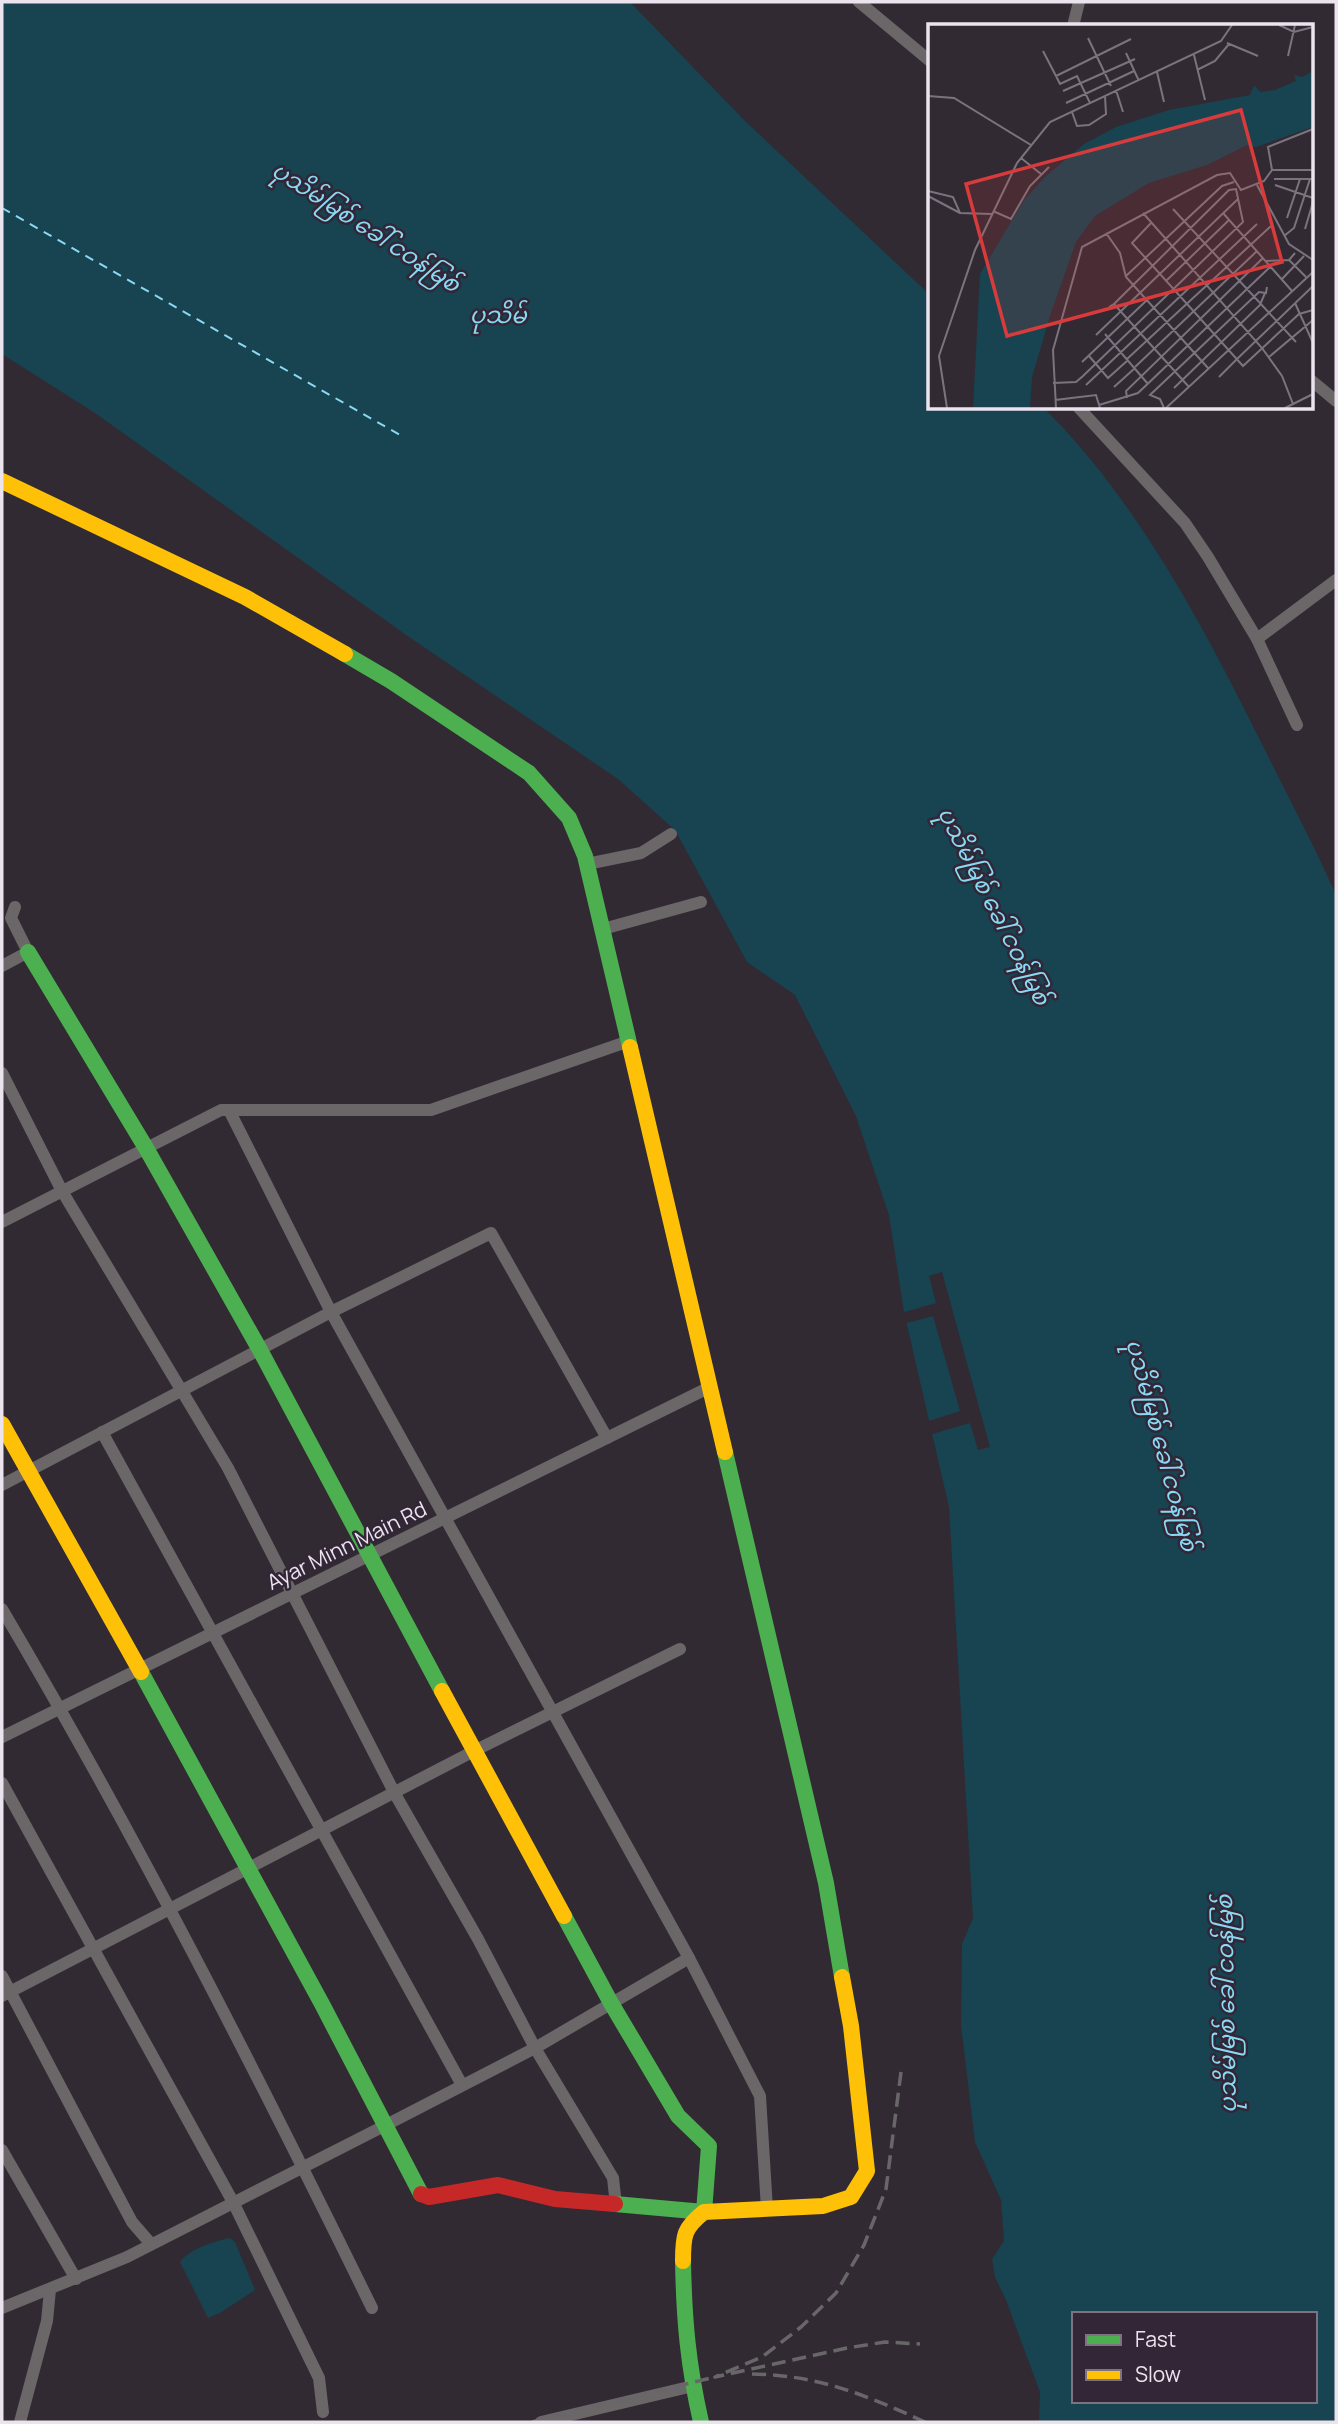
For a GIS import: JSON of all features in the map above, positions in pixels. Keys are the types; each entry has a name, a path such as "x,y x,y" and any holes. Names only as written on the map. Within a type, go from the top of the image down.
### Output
{"street":[{"path":"859,2 928,59"},
{"path":"1074,24 1079,2"},
{"path":"1314,383 1336,401"},
{"path":"1081,410 1185,523 1257,639 1297,725"},
{"path":"2,481 246,597 391,681 529,773 569,818 587,864 603,929 708,1388 826,1884 851,2026 867,2171 851,2197 822,2206 704,2212 555,2199 498,2185 429,2197 419,2193 249,1869 2,1424"},
{"path":"1257,639 1336,580"},
{"path":"587,864 640,853 671,834"},
{"path":"603,929 701,902"},
{"path":"15,907 11,918 29,952 146,1148 260,1350 611,2003 678,2116 709,2146 704,2212 689,2224 683,2243 684,2325 701,2422"},
{"path":"2,966 29,952"},
{"path":"2,1222 221,1110 431,1110 629,1041"},
{"path":"2,1073 62,1191 228,1468 395,1794 478,1939 535,2048 612,2178 616,2205"},
{"path":"229,1110 331,1312 689,1958 760,2096 767,2209"},
{"path":"2,1485 331,1312 491,1233 607,1438"},
{"name":"Ayar Minn Main Rd","path":"2,1737 708,1388"},
{"path":"102,1432 462,2085"},
{"path":"2,1609 61,1708 170,1909 303,2166 372,2308"},
{"path":"6,1994 474,1751 680,1649"},
{"path":"2,1783 233,2202 320,2378 323,2412"},
{"path":"2,2308 127,2257 386,2126 535,2048 689,1958"},
{"path":"2,1976 6,1994 132,2222 151,2244"},
{"path":"2,2150 76,2279"},
{"path":"20,2422 47,2321 50,2290"},
{"path":"541,2422 693,2386"}],"water":[{"name":"ပုသိမ်","path":"2,2 630,2 745,121 928,293 928,410 1046,410 1079,446 1141,527 1219,660 1336,895 1336,2422 1035,2422 1039,2420 1040,2392 995,2277 992,2259 1004,2241 1001,2200 975,2142 961,2025 962,1944 973,1918 949,1507 904,1312 889,1215 856,1116 795,995 747,962 675,830 618,779 409,637 95,413 2,354"},
{"path":"230,2238 235,2242 255,2290 208,2318 180,2262 196,2249"}],"pier":[{"path":"942,1272 990,1447 978,1450 970,1423 929,1435 926,1422 960,1411 933,1316 903,1324 901,1313 936,1303 929,1276"}],"ferry route":[{"path":"2,208 400,435"}],"railway":[{"path":"901,2072 886,2189 864,2245 836,2293 801,2327 762,2357 715,2377 847,2348 885,2342 920,2344"},
{"path":"752,2374 799,2378 841,2388 925,2422"},
{"path":"532,2422 715,2377"}],"traffic: fast":[{"path":"345,654 391,681 529,773 569,818 585,856 630,1047"},
{"path":"28,952 146,1148 260,1350 442,1691"},
{"path":"725,1452 826,1883 842,1977"},
{"path":"141,1672 322,2004 421,2194"},
{"path":"564,1916 611,2003 678,2116 709,2146 704,2212 615,2204"},
{"path":"683,2261 688,2342 701,2422"}],"traffic: slow":[{"path":"2,481 245,597 345,654"},
{"path":"630,1047 725,1452"},
{"path":"2,1424 141,1672"},
{"path":"442,1691 564,1916"},
{"path":"683,2261 686,2233 704,2212 823,2206 851,2197 867,2171 851,2026 842,1977"}],"traffic: jam":[{"path":"421,2194 429,2197 498,2185 555,2199 615,2204"}],"water label":[{"name":"ပုသိမ်မြစ် ခေါ် ငဝန်မြစ်","path":"366,227"},
{"name":"ပုသိမ်မြစ် ခေါ် ငဝန်မြစ်","path":"994,906"},
{"name":"ပုသိမ်မြစ် ခေါ် ငဝန်မြစ်","path":"1162,1445"},
{"name":"ပုသိမ်မြစ် ခေါ် ငဝန်မြစ်","path":"1226,2004"}]}
